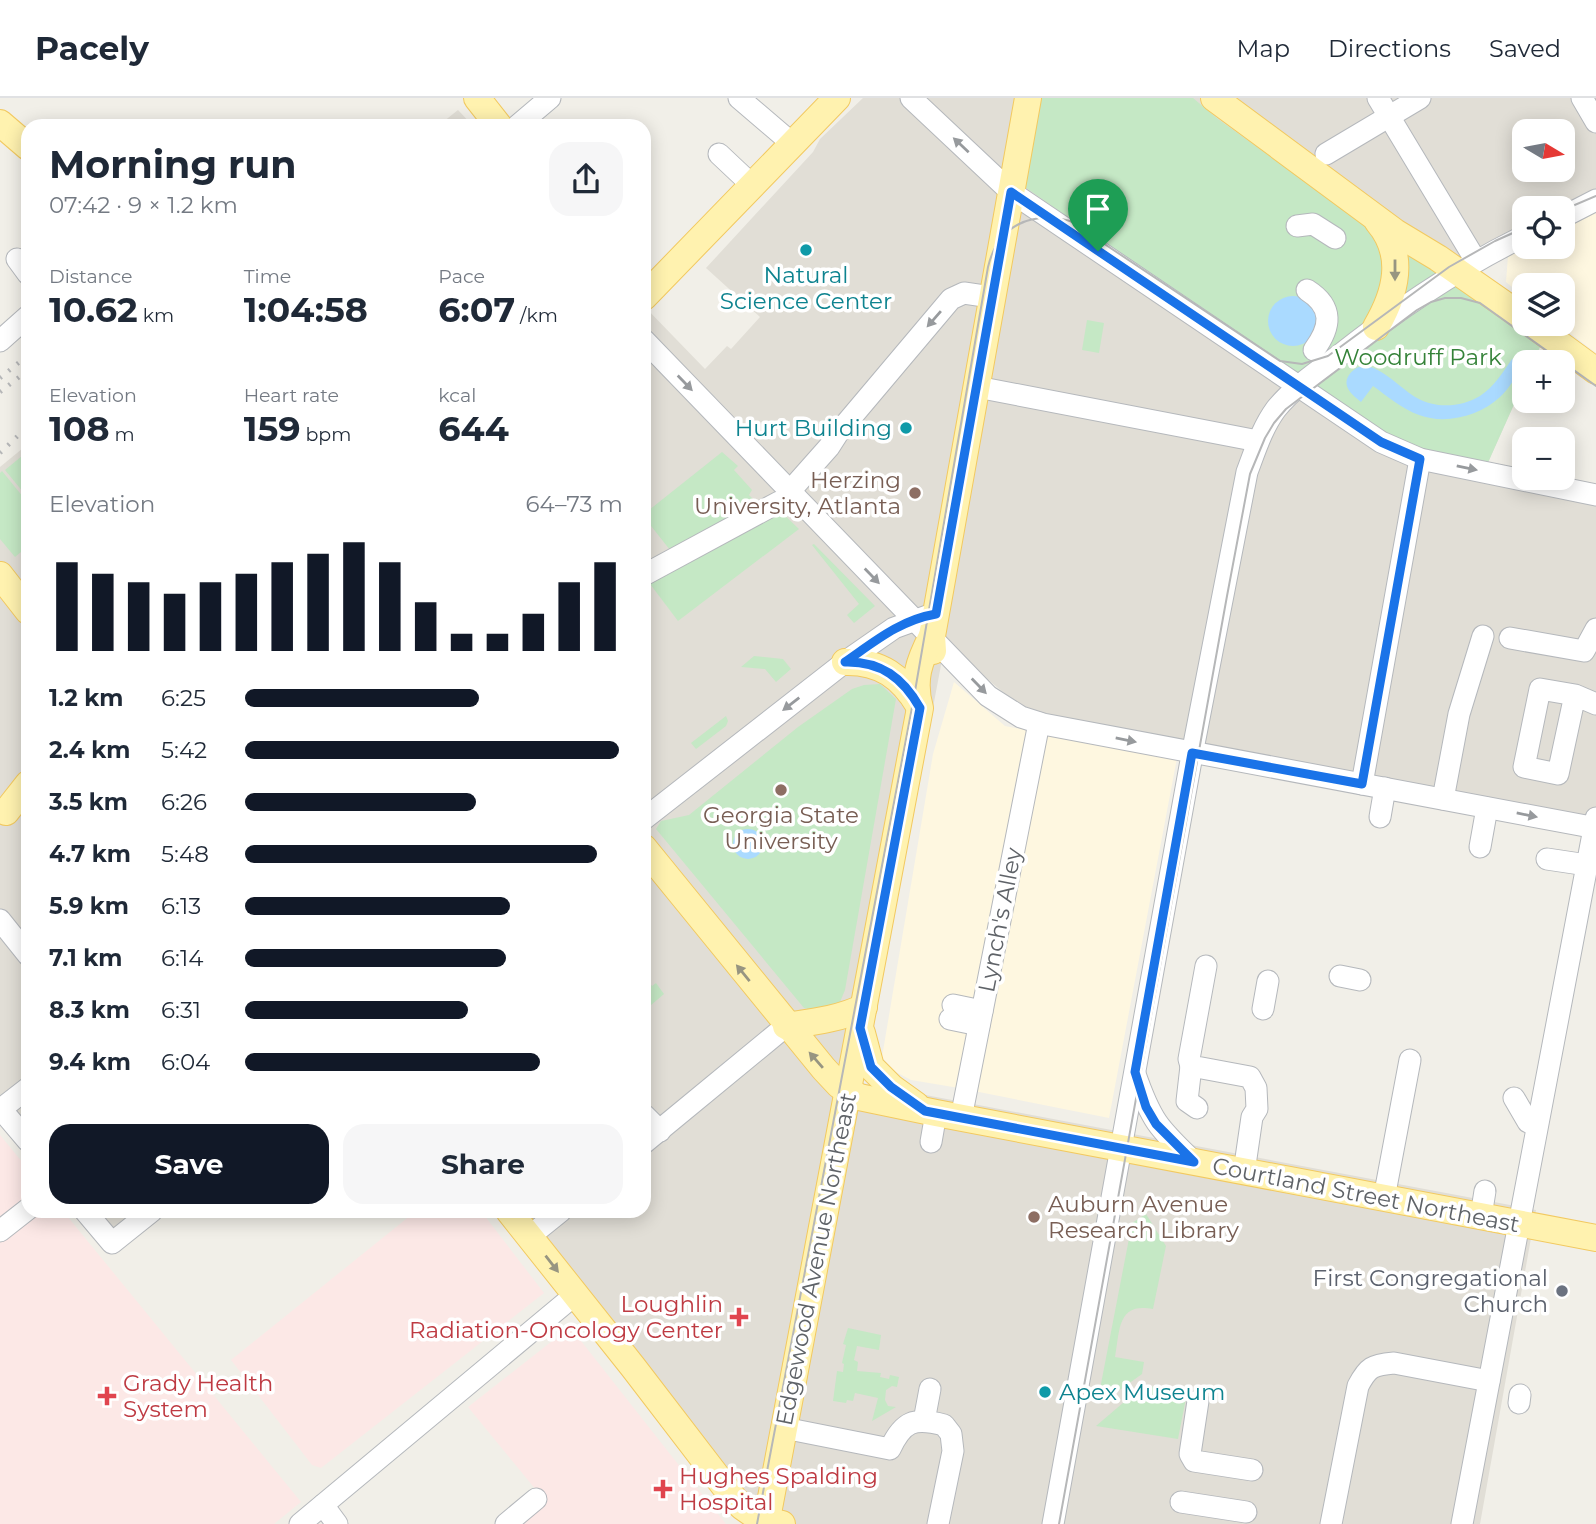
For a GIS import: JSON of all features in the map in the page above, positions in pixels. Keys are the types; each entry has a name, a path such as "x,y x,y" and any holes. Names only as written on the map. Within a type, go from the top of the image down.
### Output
{"main road":[{"path":"477,98 494,119"},
{"path":"651,289 837,98"},
{"name":"Edgewood Avenue Northeast","path":"770,1523 784,1428 823,1268 849,1091 920,708 929,698 934,670 928,623 977,387 1028,98"},
{"path":"1214,98 1373,216 1467,267 1512,307"},
{"path":"0,123 21,142"},
{"path":"1373,216 1386,231 1397,269 1389,302 1376,327"},
{"path":"1548,336 1596,371"},
{"path":"0,575 21,602"},
{"path":"845,662 871,665 893,676 911,691 920,708"},
{"path":"11,810 21,795"},
{"path":"651,857 786,1026 839,1085 849,1091"},
{"path":"786,1026 853,1013 862,1017 871,1067 891,1087 941,1114"},
{"name":"Courtland Street Northeast","path":"849,1091 866,1099 1384,1198 1483,1204 1519,1224 1596,1238"},
{"path":"515,1218 735,1500 744,1510 770,1523"}],"street":[{"path":"525,119 550,98"},
{"path":"739,98 794,145"},
{"path":"911,98 1011,192 1381,442 1420,459 1596,495"},
{"path":"1326,154 1384,107 1420,98"},
{"path":"1582,98 1596,122"},
{"path":"1384,107 1467,267"},
{"path":"719,154 753,186"},
{"path":"1575,211 1596,200"},
{"path":"1297,226 1313,225 1335,238"},
{"path":"1054,1524 1192,753 1247,472 1258,441 1275,411 1298,386 1376,327 1467,267 1512,243"},
{"path":"1307,290 1324,305 1327,316 1323,338 1314,350"},
{"path":"651,571 785,496 951,299 964,293 991,297"},
{"path":"0,341 21,322"},
{"path":"651,349 785,496 928,623 988,696 1005,708 1039,723 1487,808 1595,825 1587,865 1561,953 1527,1122 1519,1224 1462,1524"},
{"path":"977,387 1258,441"},
{"path":"1362,784 1420,459"},
{"path":"651,813 845,662 894,628 928,623"},
{"path":"1510,638 1584,651 1596,629"},
{"path":"1443,799 1460,714 1483,636"},
{"path":"1575,695 1596,704"},
{"name":"Lynch's Alley","path":"931,1142 981,1018 1039,723"},
{"path":"1380,817 1385,788"},
{"path":"1480,847 1487,808"},
{"path":"1547,859 1587,865"},
{"path":"0,920 21,946"},
{"path":"1197,1108 1187,1101 1191,1066 1189,1059 1206,966"},
{"path":"1263,1009 1268,981"},
{"path":"951,1012 981,1018"},
{"path":"652,1137 786,1026"},
{"path":"1384,1198 1410,1060"},
{"path":"1191,1066 1250,1077 1256,1088 1258,1109 1252,1117 1244,1172"},
{"path":"1135,1072 1146,1107 1156,1124 1194,1162"},
{"path":"21,1093 0,1108 21,1133"},
{"path":"1514,1098 1527,1122"},
{"path":"0,1231 21,1214"},
{"path":"92,1218 112,1243 143,1218"},
{"path":"530,1236 552,1218"},
{"path":"300,1524 576,1294"},
{"path":"1331,1524 1358,1386 1368,1369 1379,1364 1394,1363 1489,1381"},
{"path":"924,1422 930,1389"},
{"path":"1198,1401 1190,1454 1194,1461 1252,1470"},
{"path":"784,1428 890,1450 898,1433 907,1426 924,1422 944,1425 956,1435 938,1524"},
{"path":"506,1524 536,1499"},
{"path":"1181,1502 1246,1512"},
{"path":"323,1505 337,1524"}],"shaded area":[{"name":"Georgia State University","path":"863,98 1596,98 1596,194 1575,203 1575,196 1512,196 1512,244 1456,278 1522,350 1512,350 1512,409 1482,476 1512,482 1512,490 1555,490 1596,498 1596,824 1039,722 945,644 862,1083 1536,1210 1480,1524 771,1524 511,1218 651,1218 651,313 705,369 727,346 731,349 760,317 706,268 813,152 820,139"},
{"path":"458,110 466,119 447,119"},
{"path":"1596,209 1596,353 1574,336 1575,273 1512,273 1512,287 1506,282 1508,256 1512,254 1512,259 1575,259 1575,220"},
{"path":"21,450 21,1148 0,1122 0,467"},
{"path":"954,682 1005,726 1177,758 1109,1118 911,1080 894,1071 882,1057 933,754"},
{"name":"Grady Health System","path":"0,1135 21,1160 21,1218 69,1218 301,1502 274,1524 0,1524"},
{"path":"80,1218 141,1218 105,1248"},
{"name":"Grady Health System","path":"407,1218 486,1218 544,1293 321,1468 312,1465 231,1360"},
{"path":"570,1327 726,1524 509,1524 541,1496 468,1407"}],"green space":[{"name":"Woodruff Park","path":"1042,98 1193,98 1360,221 1512,321 1512,336 1535,336 1543,341 1539,350 1512,350 1512,409 1482,476 1395,446 1022,185"},
{"path":"1087,320 1104,323 1099,353 1082,350"},
{"path":"722,452 738,466 734,470 752,490 749,495 756,502 670,550 651,526 651,508"},
{"path":"21,457 21,489 5,470"},
{"path":"2,471 21,494 21,552 15,557 0,539"},
{"path":"776,507 799,529 678,621 651,585 651,578"},
{"path":"814,544 875,606 854,623 847,615 859,604 812,545"},
{"path":"754,656 783,659 791,669 776,682 765,669 741,667"},
{"path":"880,684 896,699 845,990 840,1002 818,1009 804,1008 656,829 661,821 689,815 798,727 852,689"},
{"path":"726,716 726,726 696,749 691,743"},
{"path":"656,983 664,994 651,1005 651,984"},
{"path":"1146,1214 1166,1246 1153,1309 1141,1308 1126,1314 1122,1320 1115,1357 1144,1362 1142,1374 1107,1399 1100,1389 1132,1223"},
{"path":"848,1328 881,1335 879,1350 857,1346 854,1360 858,1362 857,1371 881,1373 880,1377 889,1379 890,1375 899,1377 897,1387 892,1386 886,1390 885,1400 888,1406 896,1407 872,1421 878,1398 855,1393 853,1401 833,1401 837,1371 843,1372 846,1345 843,1344"},
{"path":"1144,1385 1187,1393 1178,1439 1096,1426"}],"water":[{"path":"1293,296 1311,303 1318,321 1311,339 1293,346 1275,339 1268,321 1275,303"},
{"path":"1512,359 1512,382 1500,397 1472,414 1451,419 1429,418 1413,412 1373,386 1361,402 1347,387 1349,375 1357,368 1365,366 1383,373 1424,402 1441,405 1473,400 1498,379"},
{"path":"748,829 754,830 762,838 762,850 754,858 748,859 742,858 734,850 733,844 734,838 742,830"}],"tram line":[{"path":"1575,205 1596,196"},
{"path":"757,1524 914,697 988,267 1000,241 1008,231 1030,220 1056,218 1070,221 1280,361 1302,364 1328,356 1449,267 1512,233"},
{"path":"1059,1524 1250,474 1265,438 1286,409 1417,310 1445,298 1461,298 1480,303 1596,386"}],"railway":[{"path":"0,378 21,361"},
{"path":"0,392 21,376"},
{"path":"0,453 21,433"}],"place":[{"name":"Natural Science Center","path":"806,250"},
{"name":"Hurt Building","path":"906,428"},
{"name":"Herzing University, Atlanta","path":"915,493"},
{"name":"Georgia State University","path":"781,790"},
{"name":"Auburn Avenue Research Library","path":"1034,1217"},
{"name":"First Congregational Church","path":"1562,1291"},
{"name":"Loughlin Radiation-Oncology Center","path":"739,1317"},
{"name":"Apex Museum","path":"1045,1392"},
{"name":"Grady Health System","path":"107,1396"},
{"name":"Hughes Spalding Hospital","path":"663,1489"}],"route":[{"path":"1011,192 1098,251 1381,442 1420,459 1362,784 1192,753 1135,1072 1146,1107 1156,1124 1194,1162 925,1111 891,1087 871,1067 860,1028 920,708 911,691 901,681 880,668 845,662 894,628 914,619 936,614 1011,192"}]}
